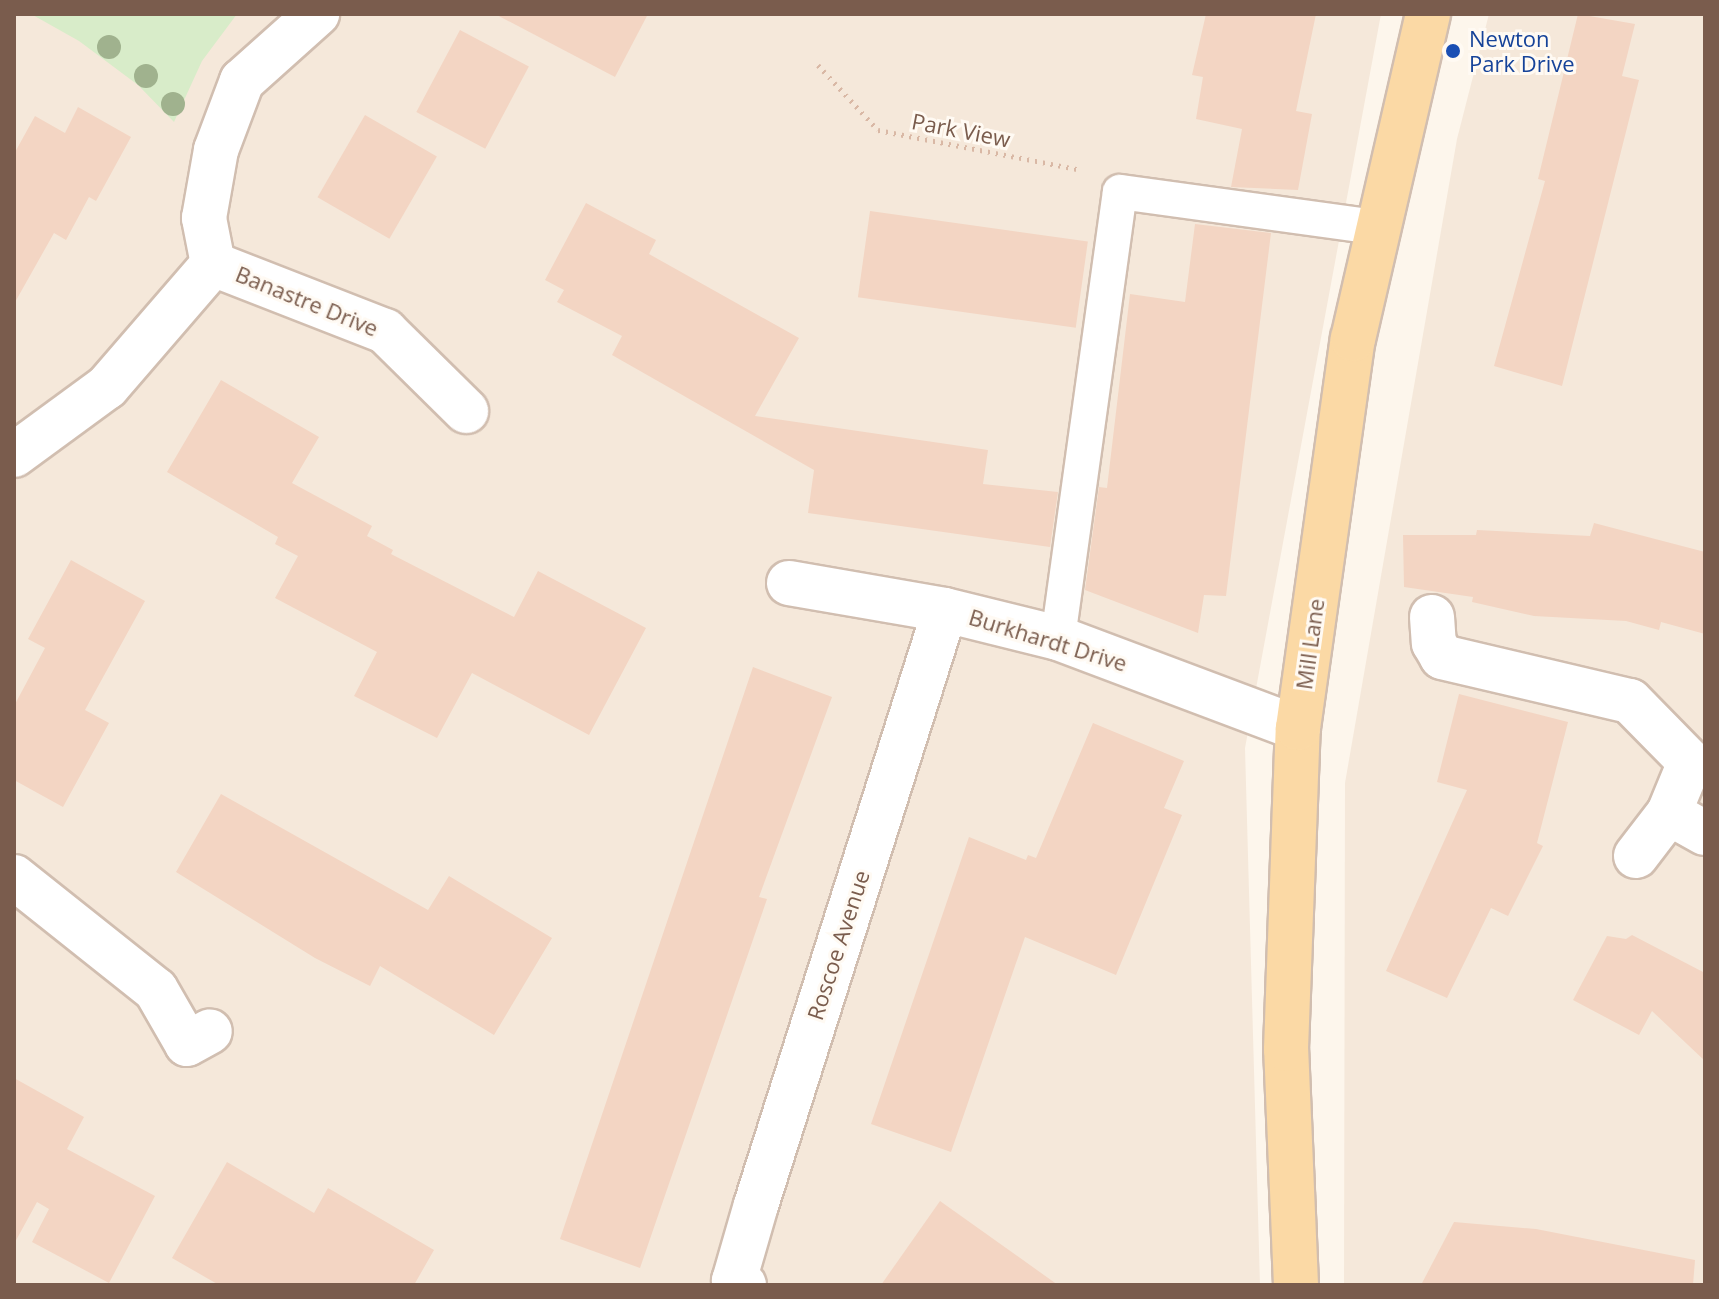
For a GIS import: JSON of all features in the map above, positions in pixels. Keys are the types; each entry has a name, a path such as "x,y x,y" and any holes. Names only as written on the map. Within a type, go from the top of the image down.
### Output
{"main road":[{"name":"Mill Lane","path":"1296,1285 1286,1049 1298,728 1353,339 1376,227 1428,14"}],"street":[{"name":"Banastre Drive","path":"213,264 204,218 216,150 242,81 317,14"},
{"name":"Banastre Drive","path":"213,264 385,331 468,415"},
{"name":"Banastre Drive","path":"14,455 107,387 213,264"},
{"name":"Burkhardt Drive","path":"789,583 945,610 1058,638 1298,728"},
{"name":"Roscoe Avenue","path":"737,1284 945,610"},
{"path":"1432,617 1434,643 1442,657 1630,701 1690,762 1687,823 1636,856"},
{"path":"14,877 156,990 187,1043"}],"lane":[{"path":"1058,638 1120,192 1376,227"}],"path":[{"name":"Park View","path":"818,65 878,130 1088,171 1120,192"}],"shaded area":[{"path":"14,14 1381,14 1245,748 1260,1285 14,1285"},
{"path":"1489,14 1705,14 1705,1285 1344,1285 1345,783 1457,139"}],"green space":[{"path":"31,14 237,14 202,61 174,122 138,85 79,41"}],"building":[{"path":"495,14 648,14 615,77"},
{"path":"1206,14 1316,14 1296,111 1312,114 1298,190 1231,187 1242,129 1196,119 1203,77 1192,75"},
{"path":"1578,14 1635,24 1622,76 1639,80 1562,386 1494,366 1545,181 1538,179"},
{"path":"460,30 529,67 485,149 416,112"},
{"path":"78,107 131,137 96,201 89,197 66,240 54,233 14,304 14,154 35,116 65,133"},
{"path":"365,115 437,156 389,239 318,197"},
{"path":"586,203 656,240 649,254 799,338 755,416 988,450 983,484 1058,492 1050,547 808,513 814,470 612,355 622,336 557,302 564,290 545,280"},
{"path":"870,211 1088,242 1076,328 858,297"},
{"path":"1195,224 1271,233 1226,596 1204,595 1198,633 1085,590 1099,487 1107,488 1130,294 1185,302"},
{"path":"221,380 319,437 292,483 372,526 367,536 393,550 391,554 514,617 538,571 646,628 589,735 472,673 437,738 354,696 377,652 275,598 298,556 275,544 278,537 167,472"},
{"path":"1594,523 1705,552 1705,634 1661,622 1659,630 1626,621 1534,616 1472,602 1473,597 1404,587 1403,535 1476,535 1477,530 1590,536"},
{"path":"71,560 145,601 85,710 109,723 63,807 14,780 14,706 45,648 28,639"},
{"path":"753,667 832,697 759,897 767,899 640,1268 560,1239"},
{"path":"1459,694 1568,722 1537,843 1543,846 1508,916 1491,908 1447,998 1386,971 1467,790 1437,782"},
{"path":"1093,723 1184,761 1164,808 1182,815 1116,975 1025,937 951,1152 871,1124 969,837 1026,860 1028,855 1036,858"},
{"path":"221,794 428,910 449,876 552,938 494,1035 380,966 370,986 315,958 176,872"},
{"path":"1632,935 1705,973 1705,1061 1652,1011 1639,1035 1573,1000 1607,936 1626,939"},
{"path":"14,1078 84,1117 67,1149 155,1196 109,1283 32,1242 49,1209 37,1202 14,1244"},
{"path":"227,1162 314,1213 328,1188 434,1250 414,1285 219,1285 172,1258"},
{"path":"940,1201 1058,1285 881,1285"},
{"path":"1454,1222 1536,1229 1695,1260 1693,1285 1421,1285"}],"place":[{"name":"Newton Park Drive","path":"1453,51"}]}
